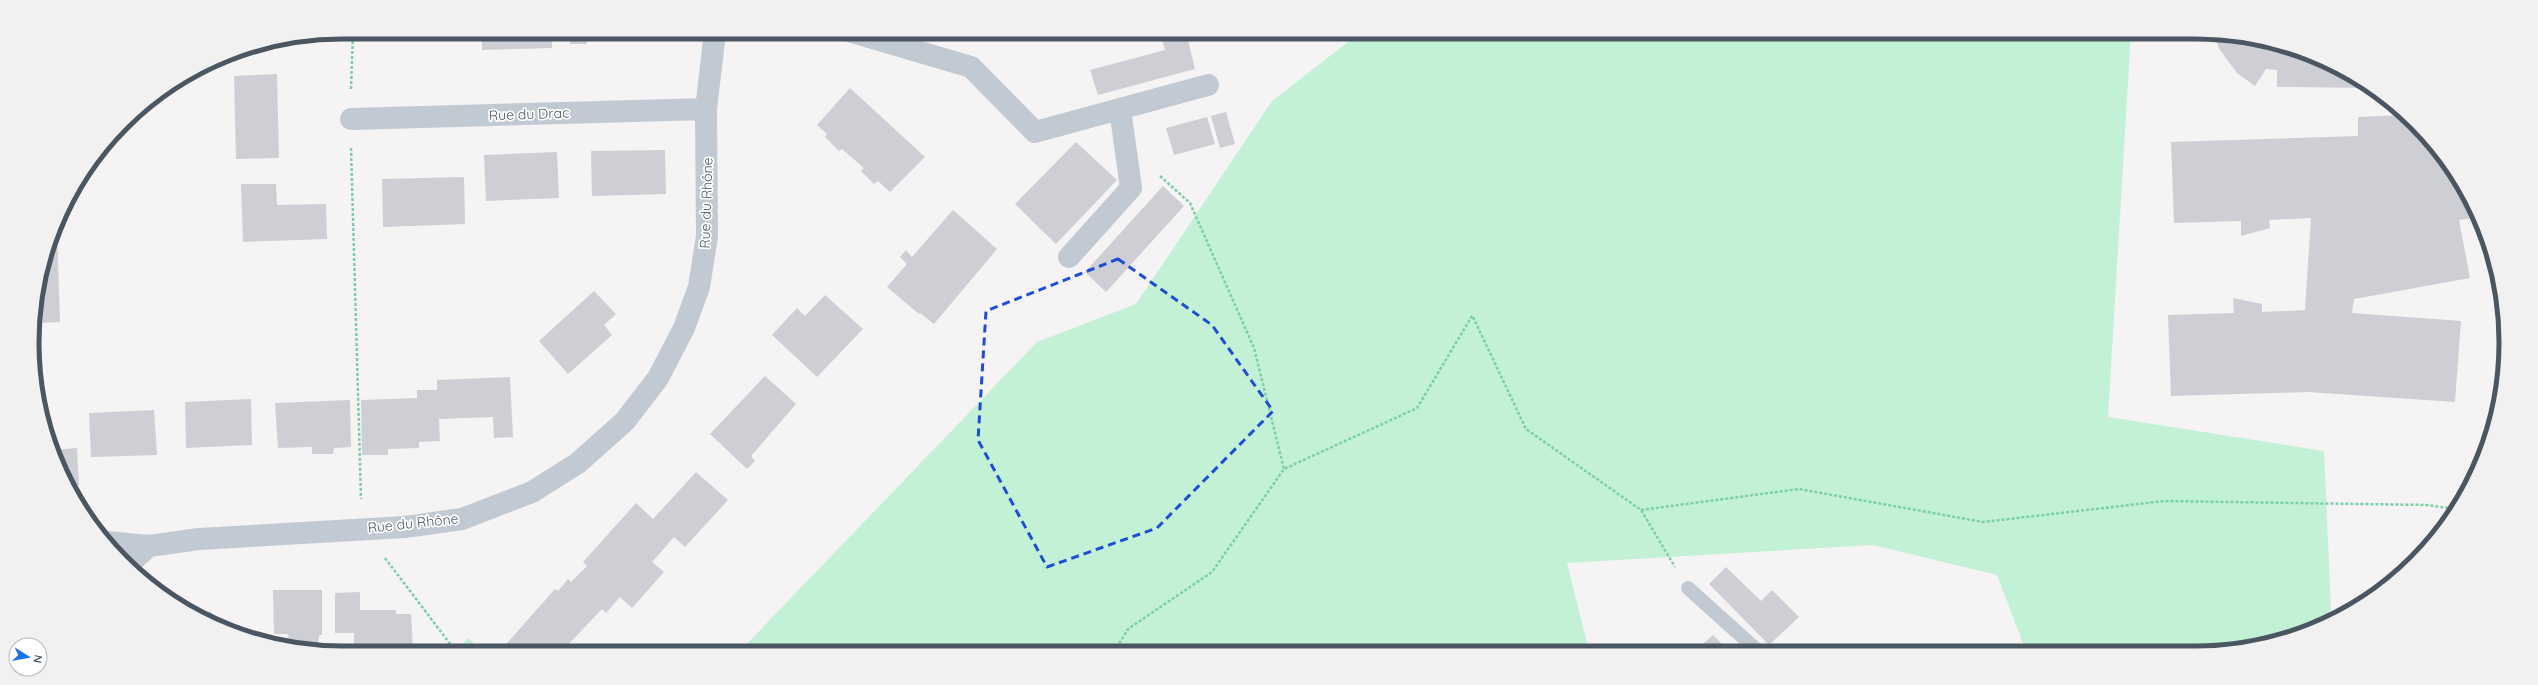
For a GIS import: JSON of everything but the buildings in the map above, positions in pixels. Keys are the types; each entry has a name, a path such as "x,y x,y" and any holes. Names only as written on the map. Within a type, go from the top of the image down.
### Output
{"street":[{"name":"Rue du Rhône","path":"114,543 149,546 198,539 361,528 405,527 462,519 532,492 578,463 625,421 658,378 684,328 699,288 707,236 706,109 714,39"},
{"path":"876,39 971,66 1035,132 1208,85"},
{"name":"Rue du Drac","path":"351,119 706,109"},
{"path":"1069,257 1131,188 1120,109"},
{"path":"132,561 149,546"}],"lane":[{"path":"1688,588 1752,646"}],"path":[{"path":"353,39 351,119 361,528 452,646"},
{"path":"1131,188 1158,174 1190,203 1254,348 1284,469"},
{"path":"1118,646 1128,628 1212,572 1284,469 1417,408 1472,316 1526,429 1641,510 1688,588"},
{"path":"1641,510 1799,489 1983,522 2164,501 2427,505 2450,508"}],"highlighted area":[{"path":"1118,259 1212,325 1273,411 1157,528 1047,567 978,440 986,311"}],"green space":[{"path":"1352,39 2131,39 2108,417 2324,451 2331,609 2327,616 2293,630 2274,636 2235,643 2196,646 2024,646 1997,575 1873,545 1567,563 1588,646 745,646 1037,342 1136,304 1272,101"},
{"path":"469,638 476,646 460,646"}]}
